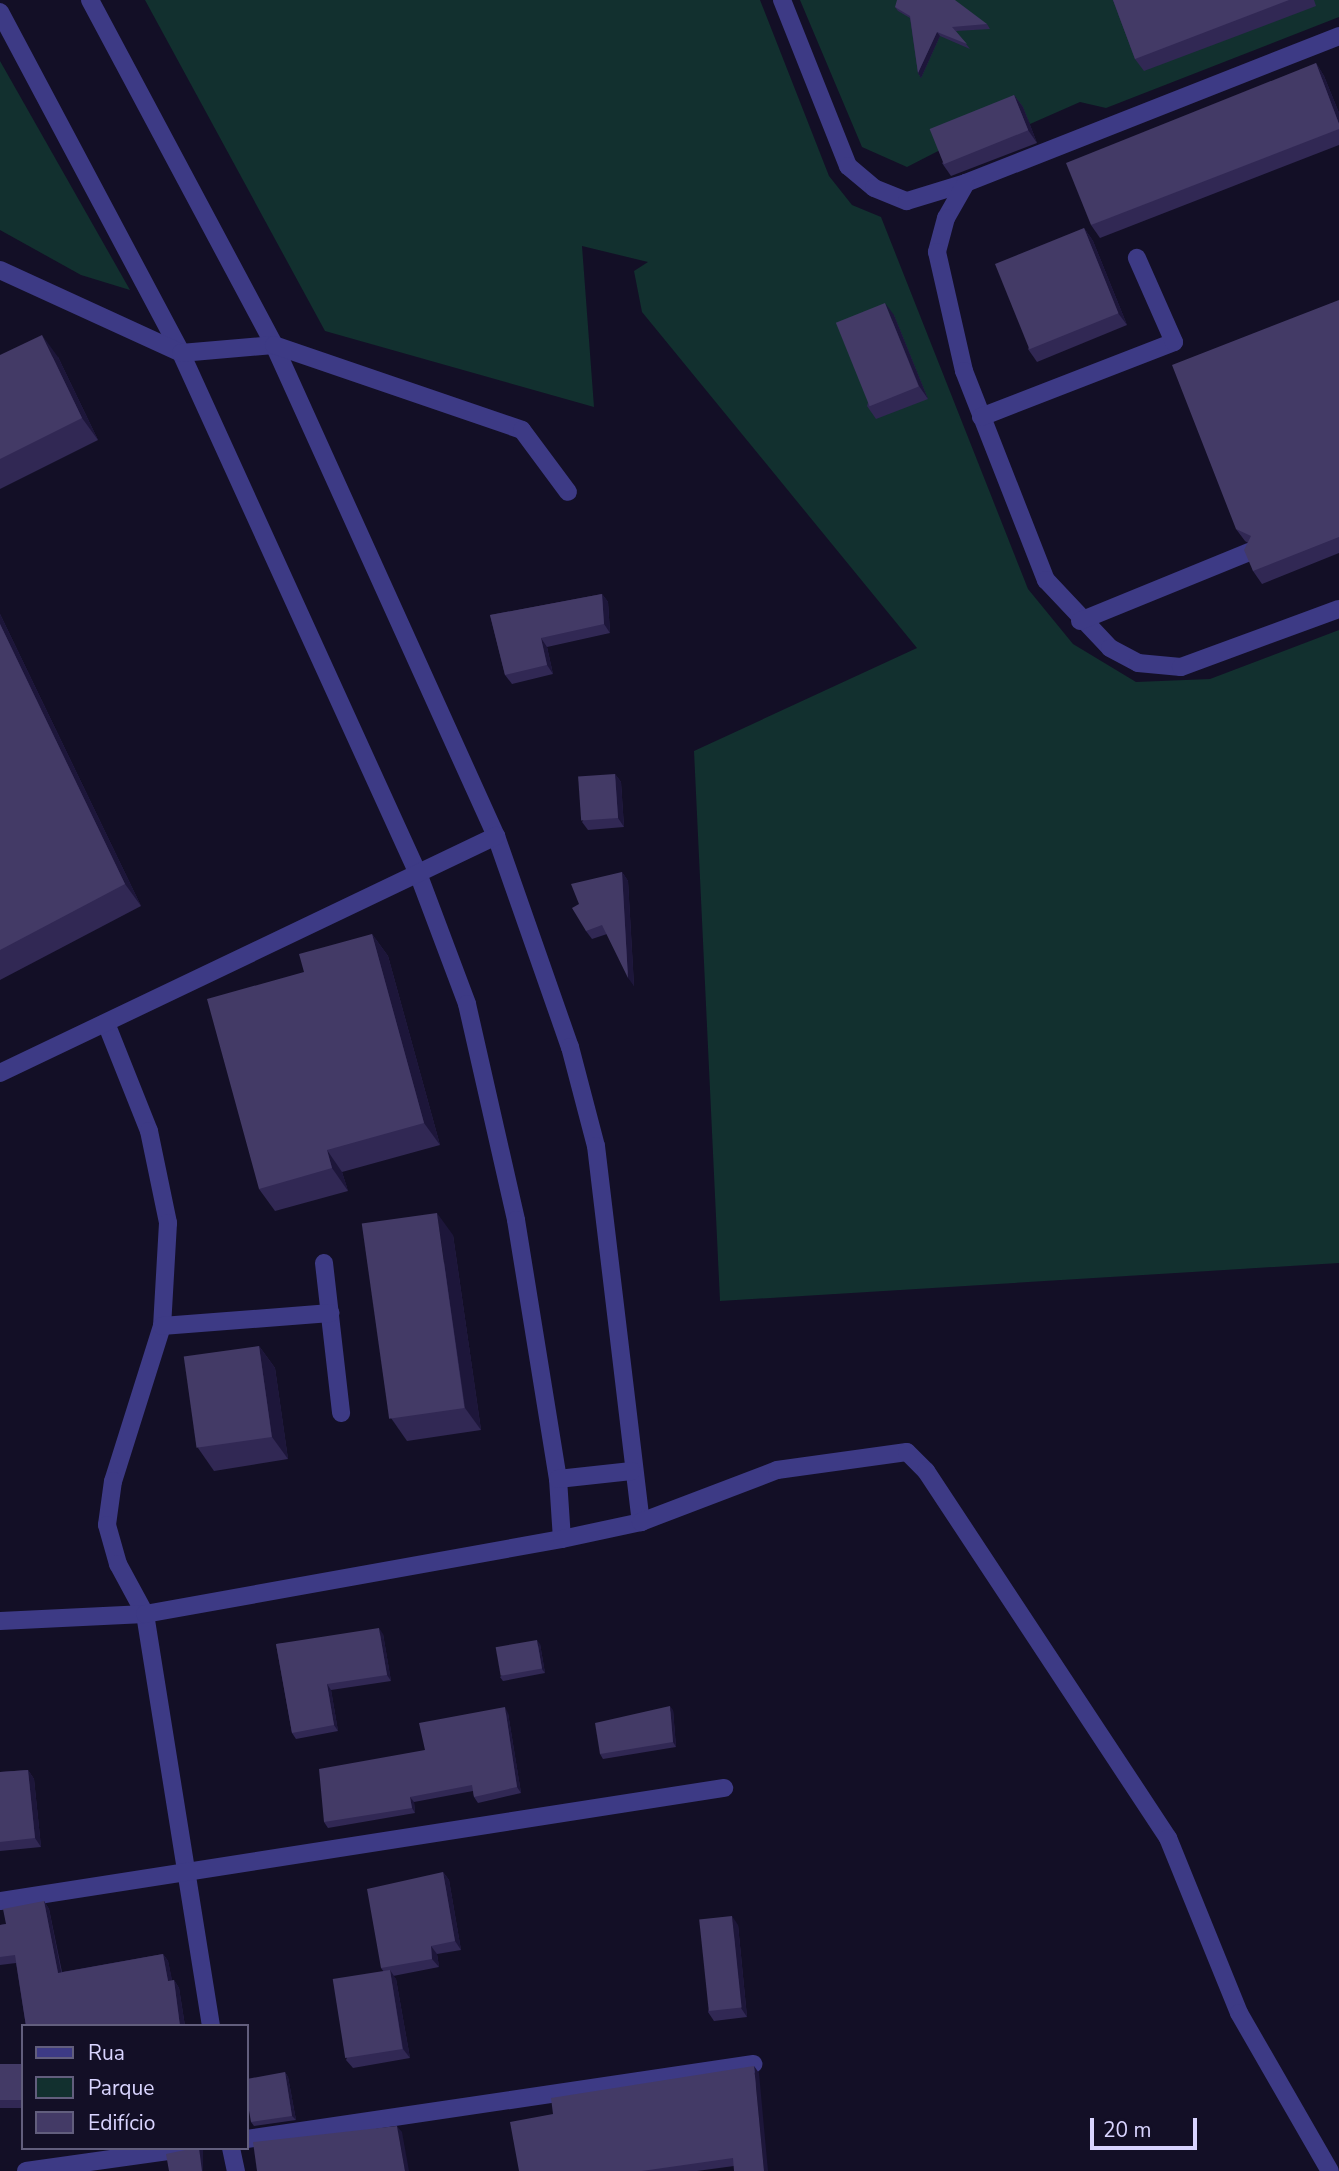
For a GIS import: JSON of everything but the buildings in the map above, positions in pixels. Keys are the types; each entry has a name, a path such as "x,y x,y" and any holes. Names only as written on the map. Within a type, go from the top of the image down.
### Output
{"street":[{"path":"90,0 274,345 496,835 570,1047 596,1146 632,1471 641,1522"},
{"path":"782,0 848,166 874,188 907,201 966,183 1339,36"},
{"path":"0,12 181,354 419,876 467,1004 492,1102 558,1479 562,1539"},
{"path":"966,183 946,218 937,252 942,296 981,417 1046,580 1080,621 1138,663 1181,667 1339,609"},
{"path":"981,417 1174,342 1137,258"},
{"path":"0,270 181,354 274,345 523,430 568,492"},
{"path":"1080,621 1249,552"},
{"path":"0,1073 419,876 496,835"},
{"path":"106,1023 149,1131 167,1223 162,1326 113,1480 107,1525 118,1564 145,1614 211,2024"},
{"path":"324,1263 341,1413"},
{"path":"162,1326 331,1312"},
{"path":"0,1621 145,1614 562,1539 641,1522 777,1470 907,1452 926,1471 1168,1838 1239,2013 1329,2171"},
{"path":"558,1479 632,1471"},
{"path":"0,1901 187,1876 724,1788"},
{"path":"248,2139 753,2064"},
{"path":"26,2171 175,2150"},
{"path":"231,2150 236,2171"}],"green space":[{"path":"145,0 760,0 829,176 852,205 881,217 1028,589 1073,644 1136,682 1210,679 1339,630 1339,1263 720,1301 694,751 917,648 642,312 634,271 648,262 582,246 594,407 325,331"},
{"path":"800,0 1339,0 1339,17 1106,108 1080,102 1030,124 1022,108 907,167 862,147"},
{"path":"0,61 130,290 81,275 0,230"}]}
